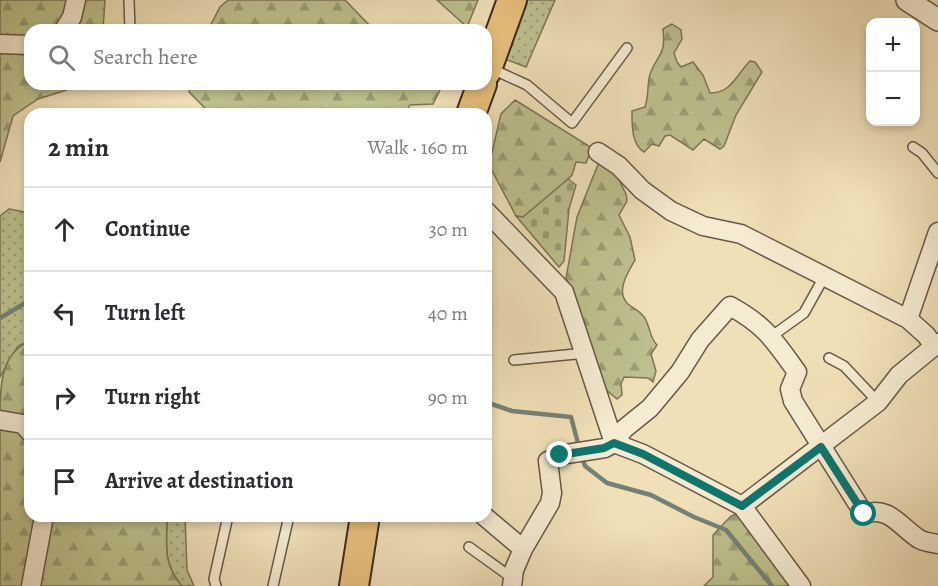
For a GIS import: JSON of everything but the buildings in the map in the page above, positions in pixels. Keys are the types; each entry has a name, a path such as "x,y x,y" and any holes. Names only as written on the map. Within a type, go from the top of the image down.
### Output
{"highway":[{"path":"492,55 512,0"},
{"path":"473,108 479,90"},
{"path":"354,586 364,522"}],"street":[{"path":"68,24 76,0"},
{"path":"907,0 938,20"},
{"path":"0,44 24,45"},
{"path":"598,152 619,166 642,190 671,211 702,226 741,234 908,320 936,345 899,375 878,402 742,506"},
{"path":"492,217 564,292 586,352 614,443"},
{"path":"908,320 938,232"},
{"path":"513,580 523,549 550,503 552,493 548,461 579,451 604,448 614,443 624,429 650,408 680,372 700,340 730,306 755,320 772,336 797,372 790,389 793,401 864,514 874,510 887,513 921,540 938,544"},
{"path":"0,420 24,425"},
{"path":"614,443 643,454 742,506 801,586"},
{"path":"32,586 43,522"},
{"path":"491,522 523,549"}],"lane":[{"path":"129,0 130,24"},
{"path":"492,76 527,85 572,123 627,48"},
{"path":"913,147 922,153 938,173"},
{"path":"772,336 804,313 824,277"},
{"path":"514,360 586,352"},
{"path":"829,358 844,366 878,402"},
{"path":"216,586 214,579 227,522"},
{"path":"273,586 288,522"},
{"path":"469,547 513,580"}],"green space":[{"path":"0,0 68,0 58,24 24,24 24,38 0,40"},
{"path":"81,0 105,0 103,24 72,24"},
{"path":"228,0 345,0 368,24 211,24 220,7"},
{"path":"437,0 478,0 468,24 464,24"},
{"path":"523,0 555,0 526,67 502,58"},
{"path":"672,24 681,30 682,39 674,53 677,62 681,67 693,62 703,75 710,93 729,87 750,61 755,62 762,72 736,115 724,146 720,149 704,139 693,150 670,135 665,136 659,146 652,144 644,152 634,139 632,111 645,107 650,74 662,50 663,29"},
{"path":"0,50 24,51 24,90 67,90 38,99 13,116 0,162"},
{"path":"190,90 440,90 433,104 410,105 408,108 205,108"},
{"path":"515,100 592,148 586,163 576,162 572,175 523,217 516,216 492,171 492,152 501,114"},
{"path":"599,162 614,170 626,194 627,201 619,215 630,237 635,260 624,282 624,299 644,317 657,345 651,354 656,371 653,382 648,378 624,377 621,384 622,395 617,399 604,388 566,278 577,217"},
{"path":"568,179 576,185 569,209 564,261 559,267 516,216 523,217"},
{"path":"9,209 24,212 24,344 18,346 0,377 0,216"},
{"path":"24,345 24,422 0,416 0,394 4,372 7,363"},
{"path":"0,425 24,434 24,522 39,522 27,586 0,586"},
{"path":"740,512 792,586 704,586 713,577 713,535 731,516"},
{"path":"48,522 167,522 168,561 182,586 41,586 41,568"},
{"path":"167,522 185,522 187,570 194,586 182,586 176,578 168,561"}],"waterway":[{"path":"0,318 24,304"},
{"path":"492,404 512,411 571,417 579,447"},
{"path":"581,455 585,466 607,483 651,495 726,530 772,586"}],"route":[{"path":"560,455 604,448 614,443 643,454 742,506 821,447 864,514"}]}
